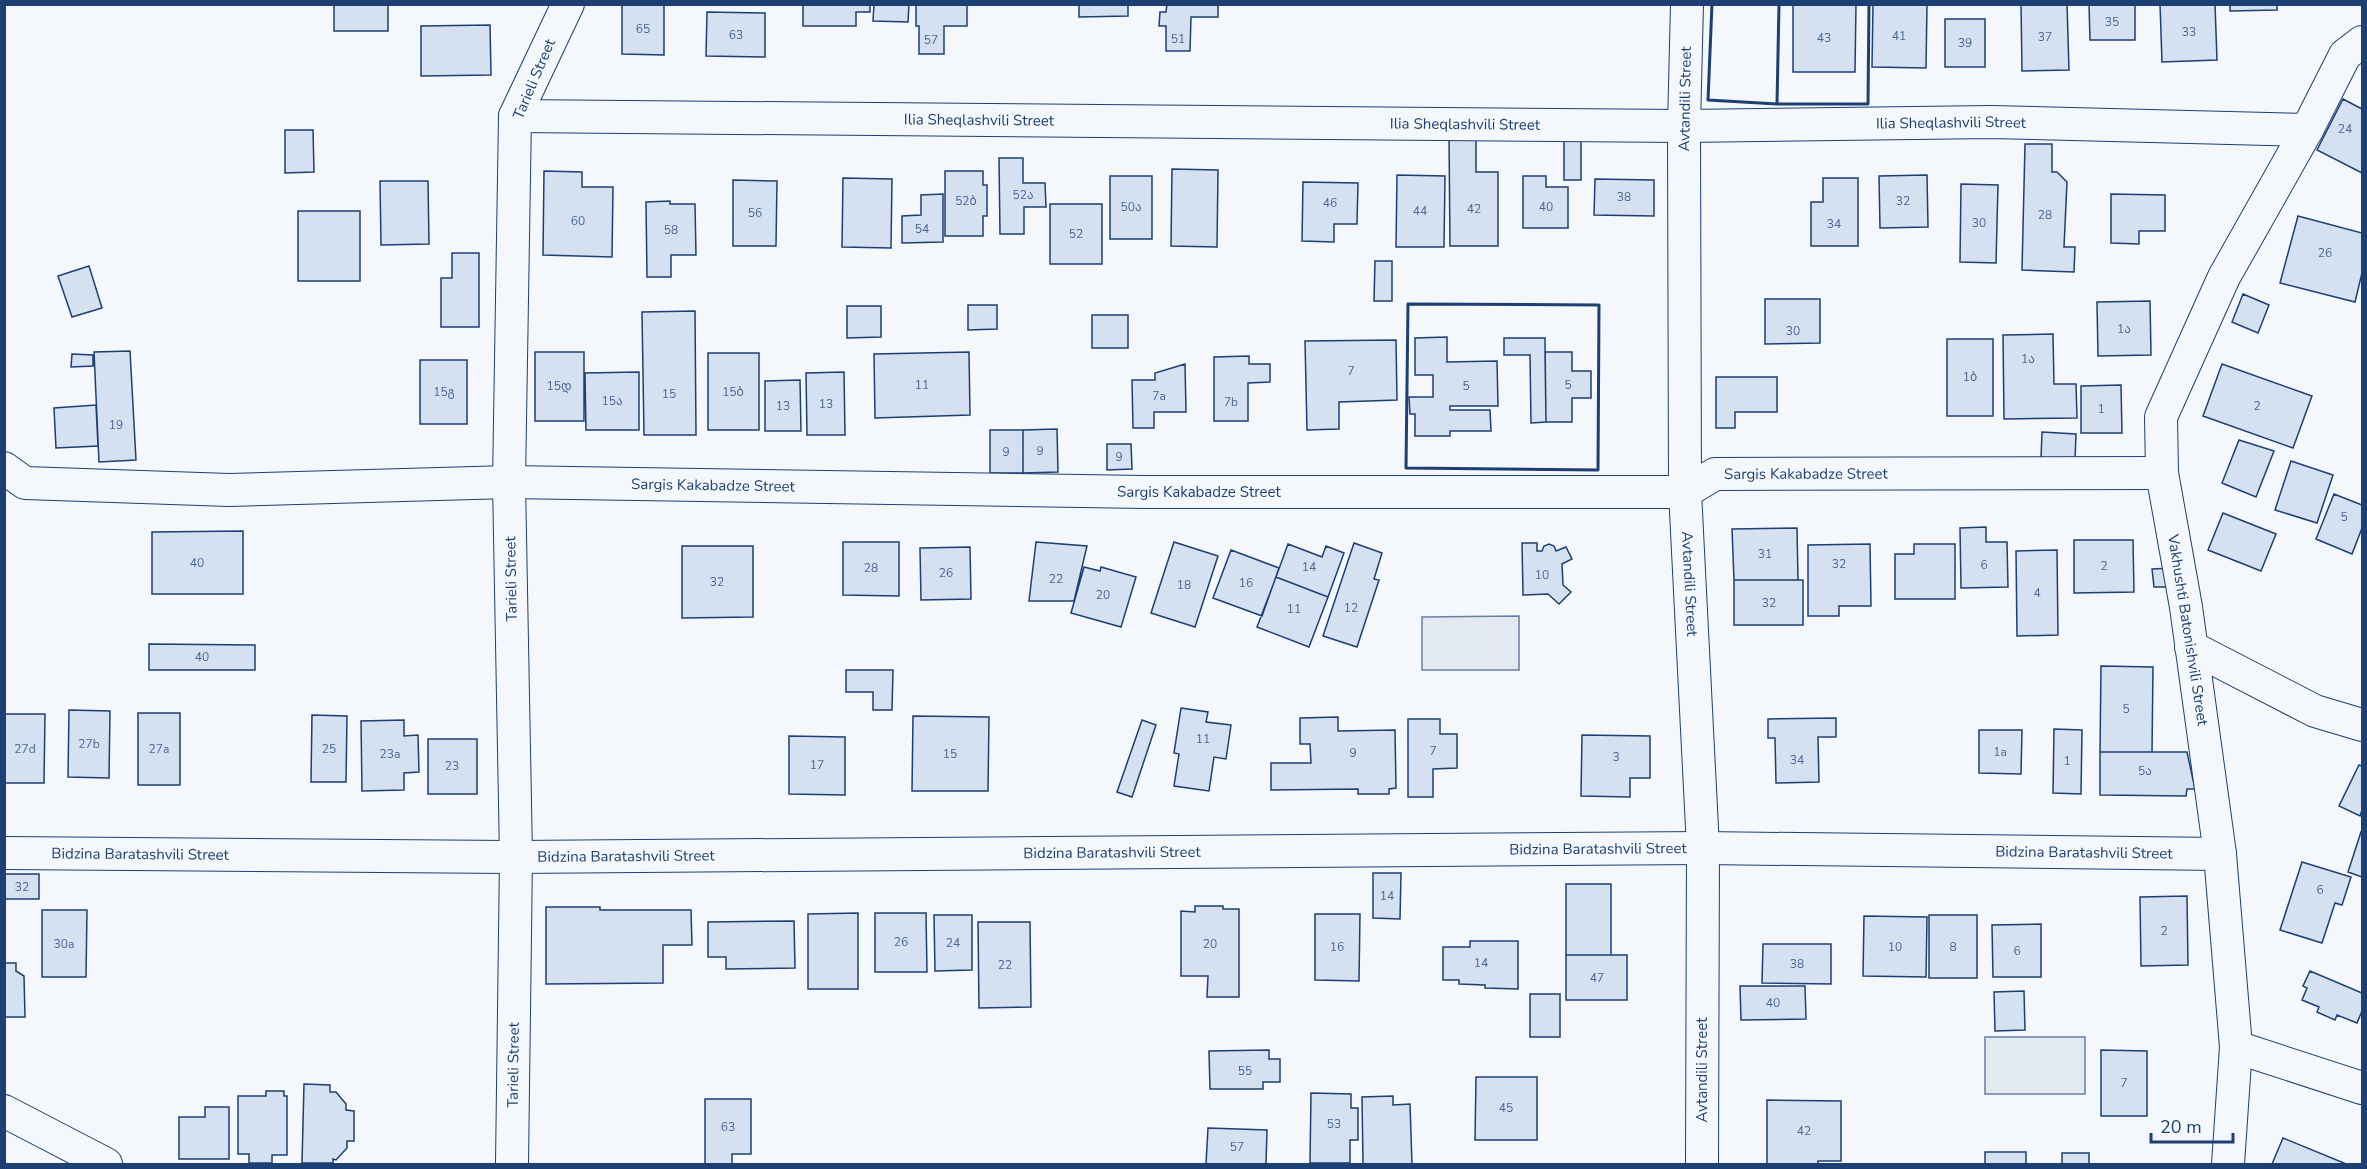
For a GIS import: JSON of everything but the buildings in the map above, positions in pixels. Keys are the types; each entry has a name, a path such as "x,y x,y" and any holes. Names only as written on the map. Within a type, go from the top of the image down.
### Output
{"street":[{"name":"Tarieli Street","path":"512,1164 516,857 509,482 515,116 568,4"},
{"name":"Avtandili Street","path":"1687,4 1684,126 1685,492 1704,848 1702,1164"},
{"path":"2307,130 2345,55 2362,42"},
{"name":"Ilia Sheqlashvili Street","path":"515,116 1684,126 1991,122 2307,130"},
{"name":"Vakhushti Batonishvili Street","path":"2228,1164 2236,1047 2220,854 2186,608 2162,473 2162,417 2224,277 2307,130"},
{"name":"Sargis Kakabadze Street","path":"4,468 26,483 230,490 509,482 1145,492 1685,492 1715,474 2162,473"},
{"path":"2191,647 2315,711 2362,725"},
{"name":"Bidzina Baratashvili Street","path":"4,853 516,857 1704,848 2220,854"},
{"path":"2236,1047 2362,1088"},
{"path":"4,1111 106,1164"}],"shaded area":[{"path":"1519,616 1519,670 1422,670 1422,617"},
{"path":"1985,1037 2085,1037 2085,1094 1985,1094"}],"wall":[{"path":"1712,4 1708,100 1777,104 1779,4"},
{"path":"1777,104 1868,104 1869,4"},
{"path":"1408,304 1599,305 1598,470 1406,468 1408,304"}]}
